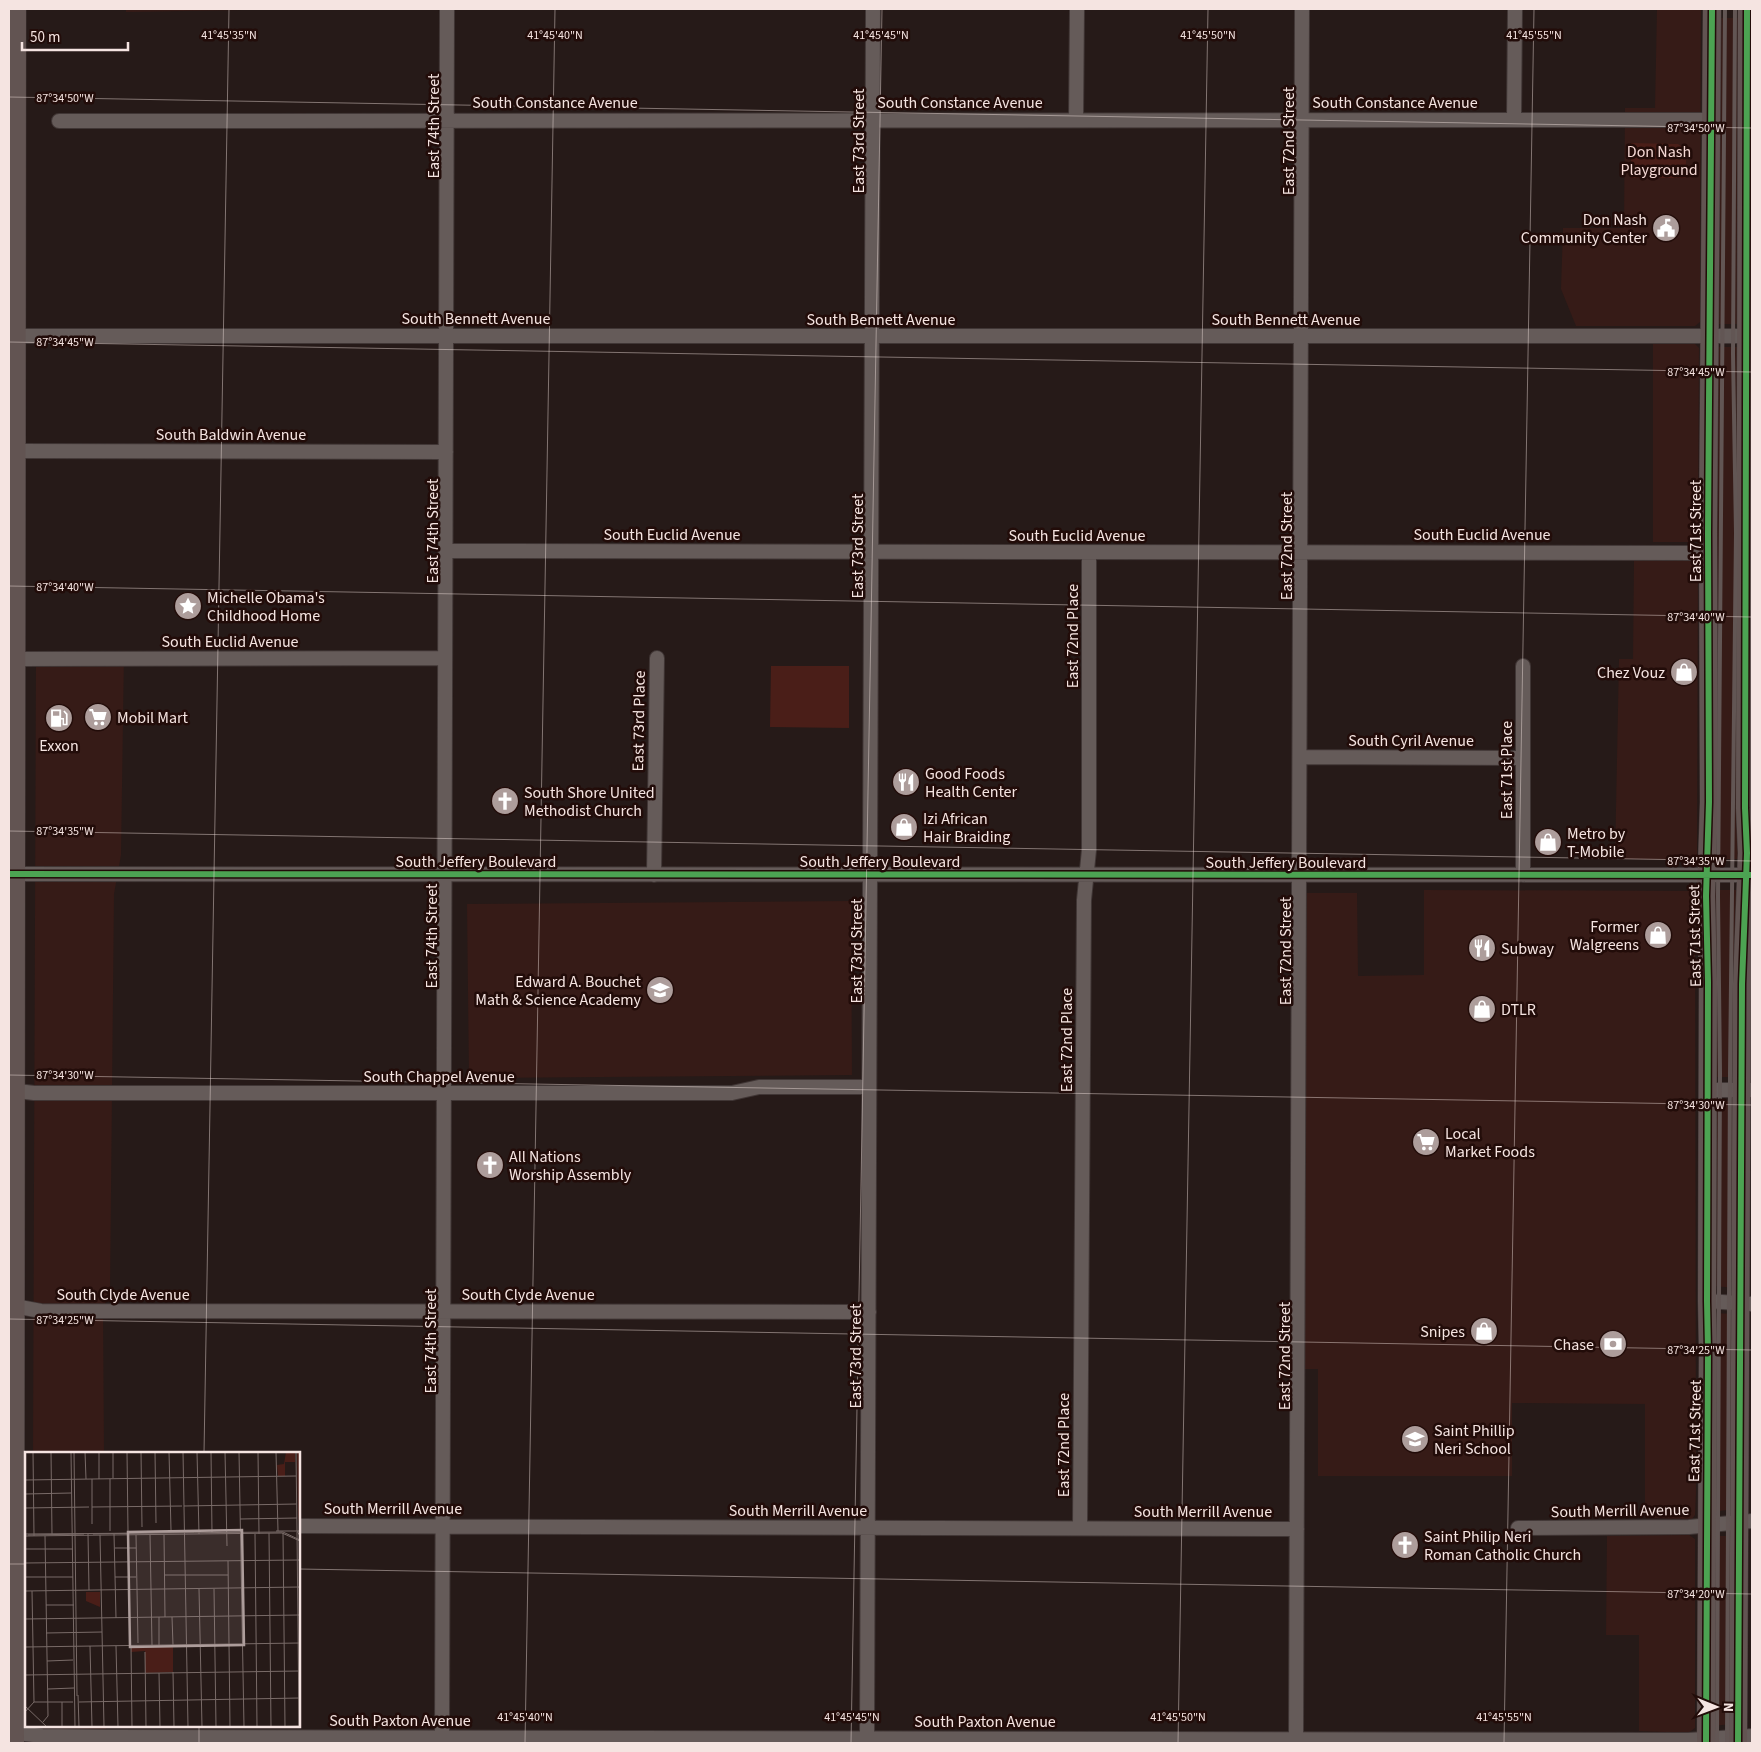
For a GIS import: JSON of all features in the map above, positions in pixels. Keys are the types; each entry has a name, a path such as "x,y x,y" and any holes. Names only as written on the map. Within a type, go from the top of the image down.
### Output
{"main road":[{"name":"East 71st Street","path":"1706,1741 1708,1359 1707,875 1709,802 1709,336 1712,9"},
{"path":"1743,1739 1746,1522 1747,1090 1742,984 1749,875 1749,443 1746,336 1749,227 1747,9"},
{"path":"13,1736 17,1521 12,1305 12,874 16,659 14,12"}],"street":[{"name":"East 74th Street","path":"442,1741 447,9"},
{"name":"East 73rd Street","path":"867,1741 873,9"},
{"path":"1076,120 1077,9"},
{"name":"East 72nd Street","path":"1296,1741 1302,9"},
{"path":"1514,120 1515,9"},
{"name":"South Constance Avenue","path":"59,121 1712,120"},
{"name":"South Bennett Avenue","path":"16,336 1746,336"},
{"name":"South Baldwin Avenue","path":"16,451 446,452"},
{"name":"South Euclid Avenue","path":"446,551 1709,553"},
{"name":"East 72nd Place","path":"1080,1528 1084,900 1089,852 1089,553"},
{"name":"South Euclid Avenue","path":"16,659 445,658"},
{"name":"East 73rd Place","path":"654,875 656,658"},
{"name":"East 71st Place","path":"1523,666 1523,875"},
{"name":"South Cyril Avenue","path":"1300,758 1523,758"},
{"name":"South Jeffery Boulevard","path":"12,874 1749,875"},
{"name":"South Chappel Avenue","path":"12,1090 34,1093 732,1093 759,1087 869,1087"},
{"path":"1708,1090 1747,1090"},
{"path":"1707,1301 1746,1304"},
{"name":"South Clyde Avenue","path":"12,1305 41,1311 869,1312"},
{"name":"South Merrill Avenue","path":"1518,1528 1706,1526 1746,1522"},
{"name":"South Merrill Avenue","path":"300,1526 1297,1528"},
{"name":"South Paxton Avenue","path":"13,1736 442,1741 1706,1741 1743,1739"}],"shaded area":[{"path":"126,9 301,9 126,12"},
{"path":"1657,9 1701,9 1700,322 1695,326 1576,326 1561,289 1563,228 1624,228 1625,108 1655,108"},
{"path":"1718,18 1742,18 1743,324 1715,324 1719,243"},
{"path":"1653,343 1695,344 1699,348 1698,539 1695,542 1653,542"},
{"path":"1715,347 1742,347 1742,859 1711,859"},
{"path":"1634,560 1694,560 1698,564 1697,857 1693,860 1615,859 1619,659 1633,659"},
{"path":"36,652 124,653 121,855 114,894 110,1292 103,1308 104,1452 33,1452"},
{"path":"1424,890 1695,891 1696,1491 1695,1515 1692,1519 1645,1518 1645,1404 1512,1403 1512,1476 1318,1476 1318,1369 1302,1369 1304,893 1357,893 1358,976 1424,975"},
{"path":"1711,890 1741,890 1736,1077 1713,1077"},
{"name":"Edward A. Bouchet Math & Science Academy","path":"851,901 852,1075 469,1078 467,904"},
{"path":"1713,1101 1736,1101 1736,1288 1713,1286"},
{"path":"1712,1313 1735,1314 1735,1509 1711,1512"},
{"path":"1689,1535 1695,1539 1695,1728 1688,1733 1639,1731 1639,1635 1606,1635 1607,1536"},
{"path":"1711,1536 1735,1536 1734,1724 1711,1726"},
{"path":"32,1727 106,1727 106,1743 32,1743"}],"green space":[{"name":"Don Nash Playground","path":"1631,143 1678,144 1686,150 1686,178 1631,178"},
{"path":"771,666 849,666 849,728 770,727"}],"railway":[{"path":"1717,1743 1720,1073 1718,896 1725,9"},
{"path":"1727,1743 1730,1073 1736,533 1733,354 1735,9"}],"cycle path":[{"path":"1706,1743 1708,1350 1708,982 1706,896 1709,802 1708,533 1712,9"},
{"path":"1738,1743 1742,984 1747,853 1745,808 1747,9"},
{"path":"9,874 1752,875"}],"place":[{"name":"Don Nash Community Center","path":"1666,228"},
{"name":"Michelle Obama's Childhood Home","path":"188,606"},
{"name":"Chez Vouz","path":"1684,672"},
{"name":"Mobil Mart","path":"98,717"},
{"name":"Exxon","path":"59,718"},
{"name":"Good Foods Health Center","path":"906,782"},
{"name":"South Shore United Methodist Church","path":"505,801"},
{"name":"Izi African Hair Braiding","path":"904,827"},
{"name":"Metro by T-Mobile","path":"1548,842"},
{"name":"Former Walgreens","path":"1658,935"},
{"name":"Subway","path":"1482,948"},
{"name":"Edward A. Bouchet Math & Science Academy","path":"660,990"},
{"name":"DTLR","path":"1482,1009"},
{"name":"Local Market Foods","path":"1426,1142"},
{"name":"All Nations Worship Assembly","path":"490,1165"},
{"name":"Snipes","path":"1484,1331"},
{"name":"Chase","path":"1613,1344"},
{"name":"Saint Phillip Neri School","path":"1415,1439"},
{"name":"Saint Philip Neri Roman Catholic Church","path":"1405,1545"}]}
